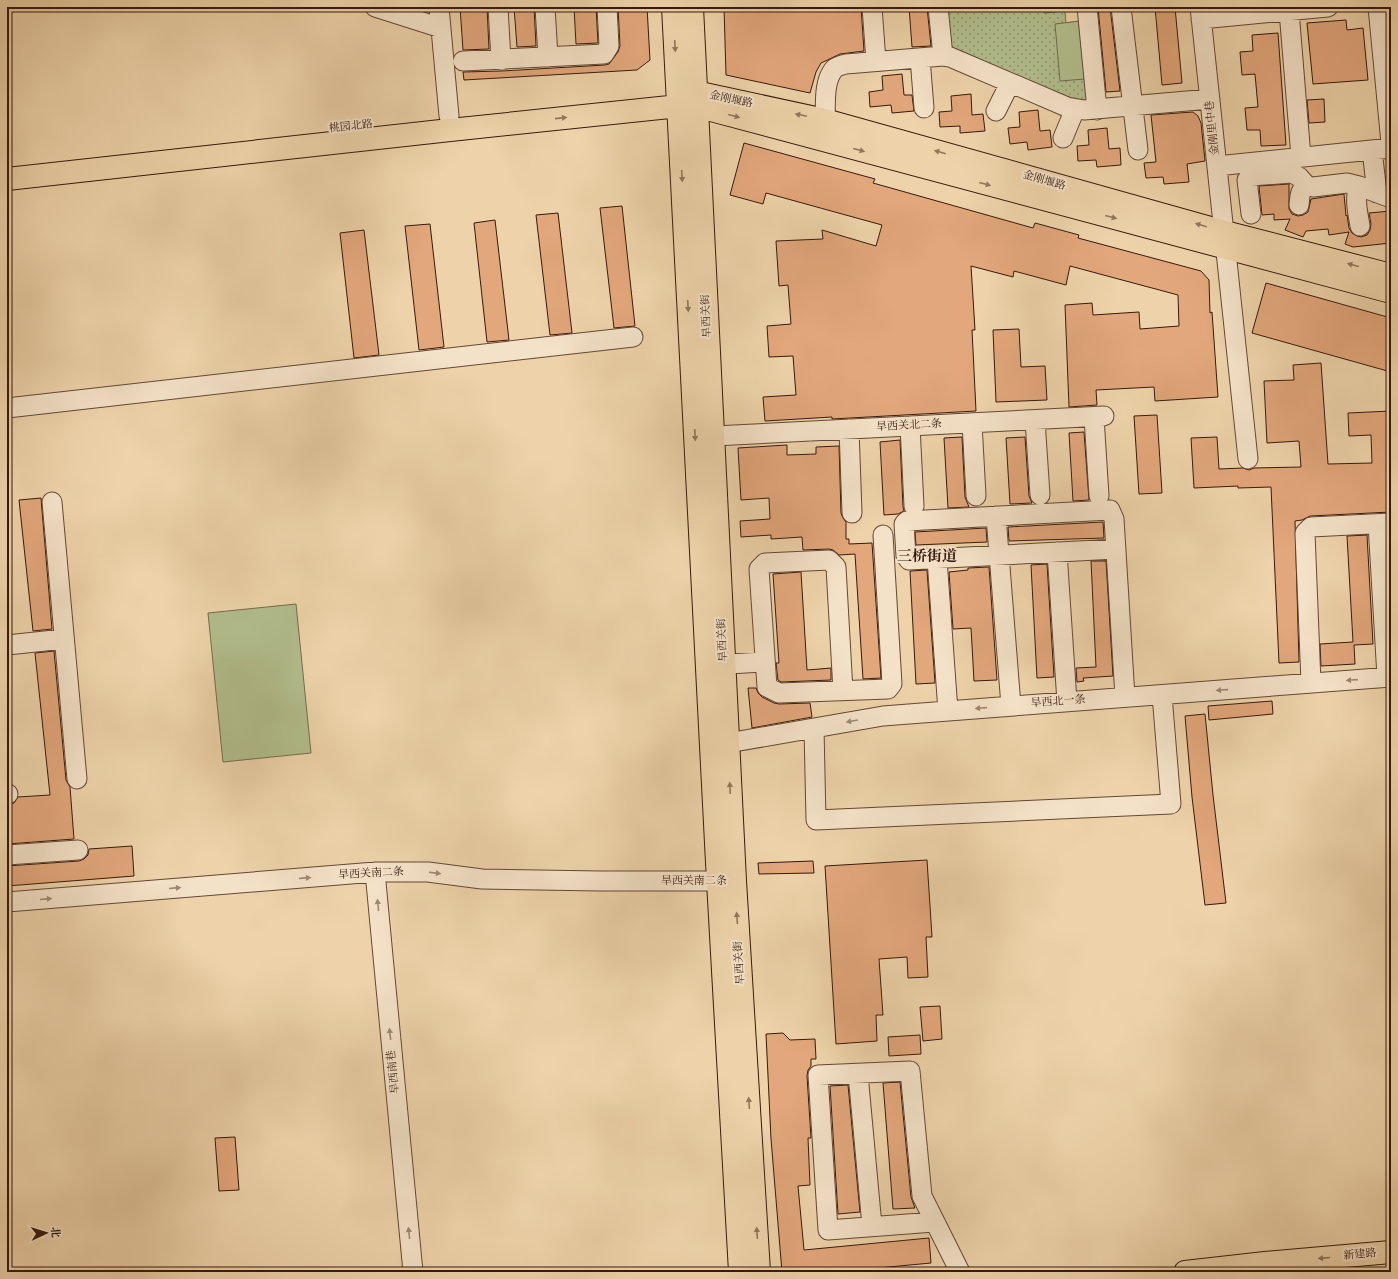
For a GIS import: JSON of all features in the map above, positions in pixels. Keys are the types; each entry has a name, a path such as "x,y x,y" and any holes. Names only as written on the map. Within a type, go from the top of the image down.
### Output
{"main road":[{"name":"旱西关街","path":"673,7 687,99 714,436 716,664 728,743 726,881 759,1272"},
{"name":"旱西关街","path":"692,7 687,99 726,881 740,1272"},
{"name":"桃园北路","path":"7,166 449,116 687,99"},
{"name":"金刚堰路","path":"687,99 825,120 1225,240 1391,275"},
{"path":"7,179 450,130 687,99 1225,240 1391,292"},
{"name":"新建路","path":"1185,1272 1265,1263 1391,1252"}],"street":[{"path":"375,7 441,28"},
{"path":"439,7 449,116"},
{"path":"498,7 501,60"},
{"path":"545,7 548,57"},
{"path":"464,62 604,54 609,46 607,7"},
{"path":"872,7 876,61"},
{"path":"938,7 943,56"},
{"path":"1087,7 1097,110"},
{"path":"1121,7 1138,150"},
{"path":"1201,13 1289,11 1328,7"},
{"path":"1378,7 1391,143"},
{"path":"1289,11 1301,157"},
{"name":"金刚里中巷","path":"1201,13 1248,458"},
{"path":"825,120 827,86 835,68 846,64 943,56 950,57 1067,107 1075,109 1097,110 1210,100"},
{"path":"920,58 924,108"},
{"path":"996,111 1010,83"},
{"path":"1063,138 1075,109"},
{"path":"1217,166 1391,148"},
{"path":"1372,150 1384,195"},
{"path":"1252,214 1247,180 1251,176 1292,173 1299,177 1307,186 1313,187 1347,183 1384,195"},
{"path":"1300,205 1300,194 1307,186"},
{"path":"1359,186 1356,192 1356,200 1360,226"},
{"path":"7,408 634,337"},
{"name":"旱西关北二条","path":"714,436 1099,416 1099,496"},
{"path":"1035,420 1040,495"},
{"path":"972,423 976,496"},
{"path":"910,426 914,506"},
{"path":"849,429 852,513"},
{"path":"52,502 76,779"},
{"path":"1116,549 909,560 906,556 904,524 907,521 1110,510 1114,519 1116,549 1125,697"},
{"path":"996,516 1010,706"},
{"path":"1311,683 1305,533 1311,527 1384,524 1389,677"},
{"path":"842,691 836,567 829,560 765,563 759,569 767,687 779,693 842,691 888,689 892,684 883,535"},
{"path":"1057,552 1067,702"},
{"path":"937,559 948,711"},
{"path":"7,645 64,639"},
{"path":"716,664 765,662"},
{"name":"旱西北一条","path":"728,743 883,716 1389,677"},
{"path":"814,728 816,820 1171,804 1162,694"},
{"path":"7,855 78,850"},
{"name":"旱西关南二条","path":"7,902 375,872 428,872 482,879 726,881"},
{"name":"旱西南巷","path":"375,872 413,1272"},
{"path":"934,1222 828,1230 818,1075 910,1071 922,1196 960,1272"},
{"path":"858,1074 872,1226"}],"green space":[{"path":"946,7 1043,7 1044,13 1065,11 1066,23 1080,21 1087,98 1083,102 1073,101 965,56 952,47 948,37"},
{"path":"1080,21 1085,79 1060,81 1055,24"},
{"path":"296,604 311,753 223,762 208,613"}],"building":[{"path":"460,7 487,7 489,49 463,50"},
{"path":"514,7 534,7 536,46 517,47"},
{"path":"574,7 596,7 598,43 576,44"},
{"path":"618,7 647,7 650,60 637,70 464,80 463,72 609,64 618,52 620,46"},
{"path":"724,7 861,7 864,51 840,54 821,63 816,72 810,93 726,75"},
{"path":"909,7 927,7 931,46 912,47"},
{"path":"1098,7 1110,7 1120,91 1106,92"},
{"path":"1155,7 1175,7 1182,83 1162,85"},
{"path":"1346,20 1347,30 1363,28 1368,80 1313,84 1307,23"},
{"path":"1278,33 1286,145 1261,146 1260,130 1247,130 1245,108 1258,107 1255,74 1242,75 1240,52 1253,51 1252,35"},
{"path":"902,74 904,95 912,95 914,111 892,113 891,105 870,107 869,92 883,90 882,76"},
{"path":"971,94 972,115 983,114 985,131 960,133 960,126 940,127 939,112 952,111 951,96"},
{"path":"1324,99 1325,122 1309,123 1307,100"},
{"path":"1038,110 1040,131 1050,130 1052,147 1028,150 1027,142 1010,144 1008,128 1020,127 1019,112"},
{"path":"1193,112 1198,116 1201,123 1205,161 1187,164 1189,182 1164,184 1163,177 1146,178 1144,163 1156,162 1151,115"},
{"path":"1107,128 1109,149 1120,148 1121,165 1097,167 1096,160 1078,161 1077,146 1089,145 1088,130"},
{"path":"744,143 875,179 873,183 1033,228 1035,223 1079,235 1078,238 1201,271 1209,280 1210,313 1212,312 1218,397 1155,401 1154,387 1096,390 1097,405 1069,407 1065,305 1092,303 1093,315 1139,312 1140,329 1179,326 1178,295 1070,266 1066,285 1014,271 1013,277 971,266 975,330 972,330 976,411 765,421 763,397 796,395 793,356 769,357 767,326 791,324 788,285 779,286 776,241 823,239 822,230 876,246 882,225 766,193 763,204 730,195"},
{"path":"1289,184 1289,209 1292,214 1298,216 1308,212 1311,199 1344,194 1346,216 1347,215 1349,228 1352,233 1357,236 1361,237 1367,235 1370,230 1371,224 1369,213 1391,211 1391,243 1353,247 1345,244 1349,232 1329,235 1328,229 1306,231 1303,237 1285,230 1290,219 1274,220 1274,214 1262,215 1259,186"},
{"path":"622,206 635,326 614,328 600,208"},
{"path":"558,213 572,333 550,335 536,215"},
{"path":"495,220 509,340 487,342 474,223"},
{"path":"430,224 444,347 419,350 405,226"},
{"path":"364,230 379,355 354,358 340,233"},
{"path":"1266,283 1391,318 1391,372 1252,333"},
{"path":"1019,329 1021,367 1045,366 1047,400 996,402 993,330"},
{"path":"1321,363 1328,464 1372,463 1371,435 1349,436 1348,413 1391,411 1391,512 1310,516 1302,520 1295,521 1299,662 1279,663 1271,487 1238,488 1238,486 1194,488 1191,438 1217,437 1219,469 1243,468 1249,470 1254,468 1301,467 1299,441 1267,443 1264,381 1294,380 1293,365"},
{"path":"1157,415 1162,493 1139,494 1134,416"},
{"path":"1084,432 1089,500 1073,501 1069,433"},
{"path":"962,437 965,497 969,507 948,508 944,438"},
{"path":"1025,437 1029,496 1032,503 1010,504 1006,438"},
{"path":"900,440 904,511 898,514 884,515 880,442"},
{"path":"787,445 787,455 816,454 816,447 839,446 841,513 846,522 846,539 849,539 849,544 872,543 881,678 863,679 855,554 839,555 833,550 829,549 803,550 802,537 771,539 771,535 741,537 740,521 770,519 769,498 741,500 738,448"},
{"path":"41,498 52,629 33,631 19,500"},
{"path":"1103,522 1104,538 1009,541 1008,527"},
{"path":"986,528 987,542 916,545 915,532"},
{"path":"1367,535 1373,644 1354,645 1355,664 1321,666 1320,644 1353,642 1347,536"},
{"path":"1091,561 1106,561 1113,676 1083,678 1084,681 1077,682 1076,668 1096,667"},
{"path":"1047,564 1054,677 1037,678 1031,565"},
{"path":"989,567 997,680 974,681 971,628 953,629 949,572 968,570 968,568"},
{"path":"927,570 935,683 916,684 910,571"},
{"path":"801,572 807,670 831,668 831,680 781,682 778,680 776,663 779,663 773,574"},
{"path":"54,651 66,780 70,787 74,839 7,844 7,805 14,803 18,797 50,795 35,653"},
{"path":"748,688 756,688 762,697 774,703 810,703 812,717 752,728"},
{"path":"1272,701 1273,714 1209,720 1208,706"},
{"path":"1205,714 1226,903 1205,905 1192,797 1185,716"},
{"path":"132,846 134,876 7,886 7,866 79,861 88,855 89,849"},
{"path":"927,860 932,937 926,937 928,977 908,978 907,957 879,959 883,1015 876,1015 877,1041 836,1044 825,866"},
{"path":"813,861 814,873 759,874 758,863"},
{"path":"940,1006 942,1039 923,1041 920,1007"},
{"path":"783,1033 790,1040 815,1039 816,1059 811,1059 811,1066 808,1070 807,1076 811,1138 808,1138 810,1185 798,1186 804,1250 929,1238 931,1263 835,1272 782,1272 771,1139 766,1034"},
{"path":"920,1035 921,1054 889,1056 888,1037"},
{"path":"900,1082 911,1197 915,1208 893,1209 883,1083"},
{"path":"848,1085 860,1212 838,1214 830,1086"},
{"path":"235,1137 239,1190 219,1191 215,1138"}],"district":[{"name":"三桥街道","path":"927,557"}]}
